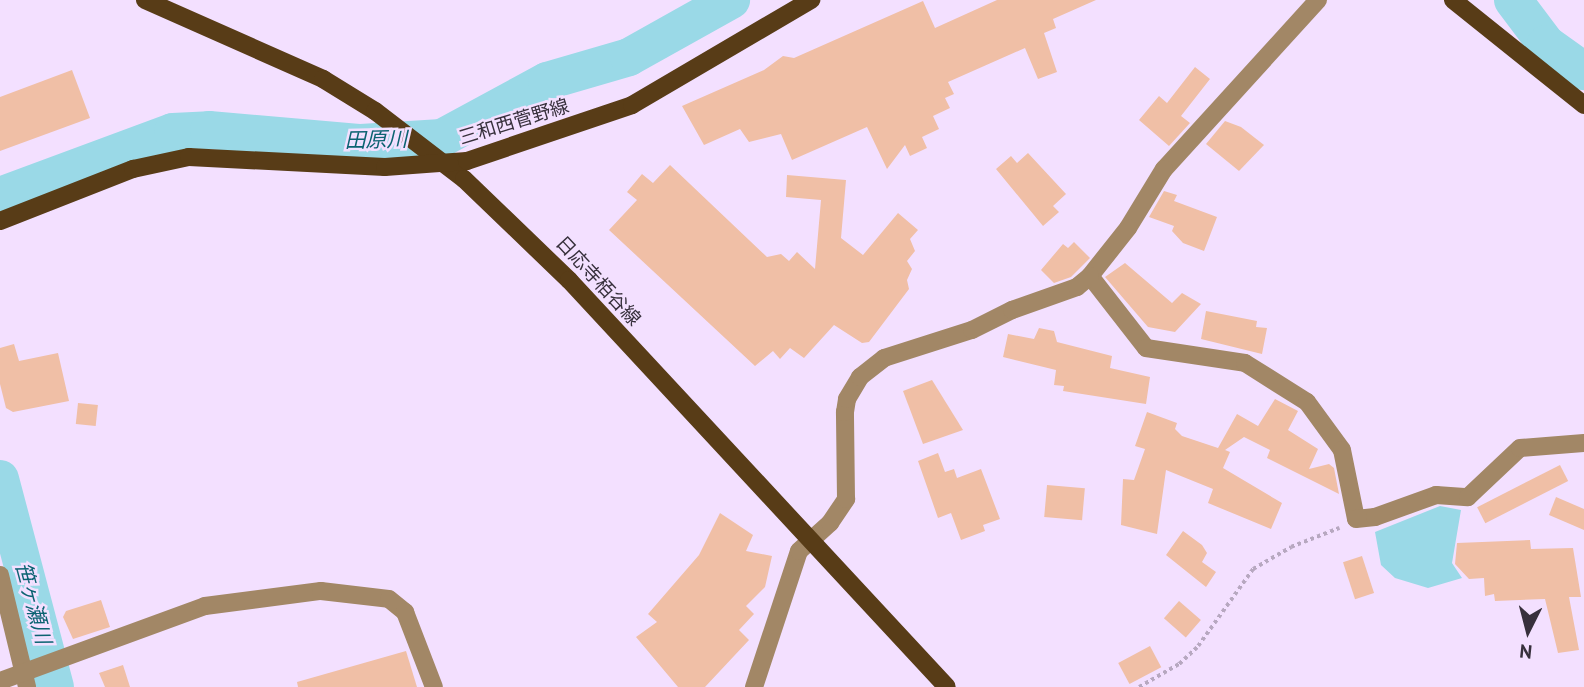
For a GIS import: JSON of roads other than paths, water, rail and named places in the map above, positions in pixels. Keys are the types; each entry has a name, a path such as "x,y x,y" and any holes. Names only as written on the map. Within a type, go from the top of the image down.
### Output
{"main road":[{"name":"日応寺栢谷線","path":"145,0 264,49 375,110 464,179 569,280 947,687"},
{"name":"三和西菅野線","path":"0,221 133,169 189,157 385,167 467,161 632,105 811,0"},
{"path":"1453,0 1584,105"}],"street":[{"path":"754,687 792,567 810,540 830,523 846,499 847,399 870,368 901,351 972,330 1012,310 1077,287 1090,276 1128,228 1164,169 1318,0"},
{"path":"1090,276 1146,348 1245,363 1307,402 1342,450 1356,519 1376,517 1436,495 1468,497 1520,448 1584,443"},
{"path":"0,575 27,677"},
{"path":"0,681 27,677 63,660 205,606 321,591 365,593 389,599 405,612 434,687"}],"waterway":[{"name":"田原川","path":"0,196 173,132 209,130 361,143 442,138 547,81 629,57 731,0"},
{"name":"田原川","path":"1513,0 1546,44 1584,71"},
{"name":"笹ヶ瀬川","path":"0,479 55,687"}]}
